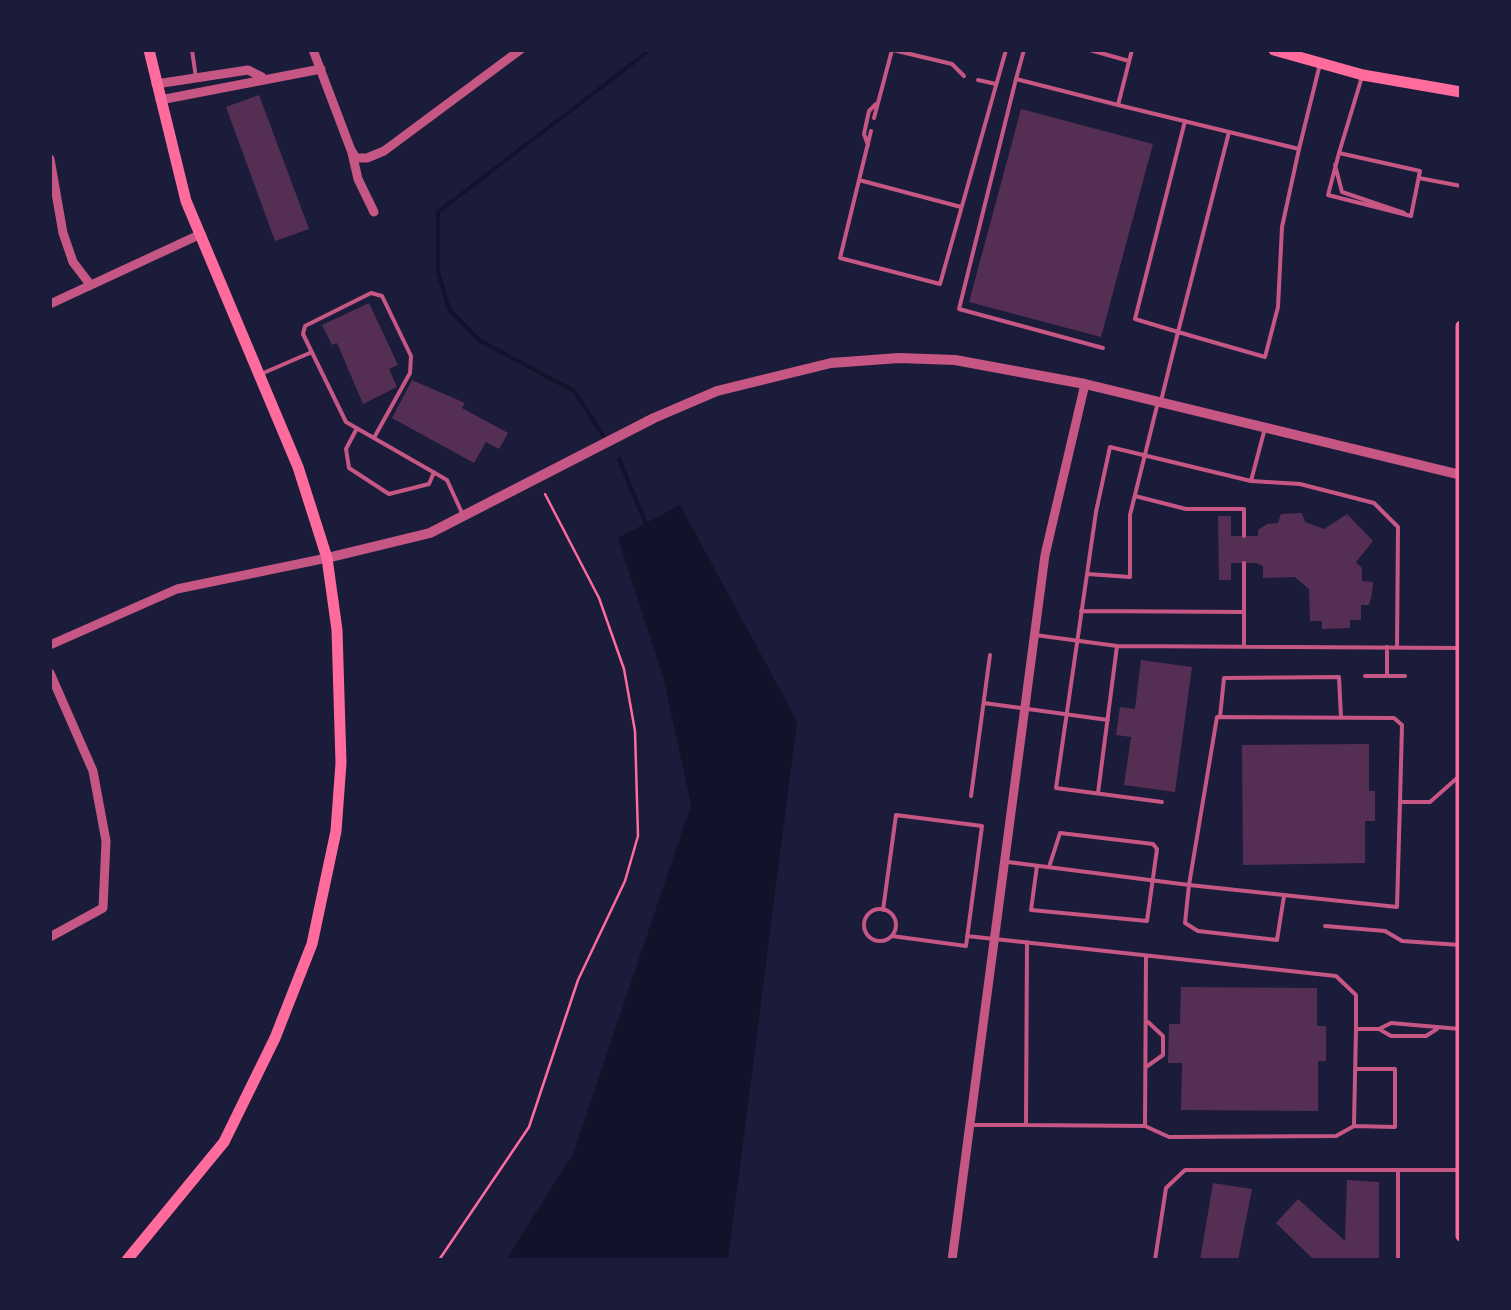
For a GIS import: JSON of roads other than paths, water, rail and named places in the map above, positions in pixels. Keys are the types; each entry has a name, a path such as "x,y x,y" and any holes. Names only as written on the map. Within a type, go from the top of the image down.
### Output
{"main road":[{"path":"127,1260 224,1142 275,1038 312,944 336,831 341,763 338,646 327,558 298,467 186,201 150,50"},
{"path":"1274,50 1322,56 1363,75 1461,92"},
{"path":"1461,326 1461,1236"}],"street":[{"path":"313,50 358,179 374,212"},
{"path":"351,150 356,158 384,151 520,50"},
{"path":"160,100 252,85 262,77 320,69"},
{"path":"156,84 248,70 262,77"},
{"path":"50,159 63,233 74,262 89,283"},
{"path":"50,304 201,234"},
{"path":"50,645 177,589 404,543 464,517 654,418 762,378 832,364 900,358 955,360 1086,384 1460,475"},
{"path":"952,1260 1034,635 1060,481 1086,384"},
{"path":"50,673 79,732 102,808 106,840 103,908 50,936"}],"lane":[{"path":"192,50 196,78"},
{"path":"874,118 893,50 952,64 964,76"},
{"path":"871,132 840,258 940,284 1006,50"},
{"path":"1024,50 960,309 1102,348"},
{"path":"1090,50 1129,61"},
{"path":"1118,105 1132,50"},
{"path":"1184,122 1135,319 1265,356 1278,307 1282,227 1322,56"},
{"path":"1339,152 1420,171 1411,216 1328,195 1339,152 1363,75"},
{"path":"978,80 996,84"},
{"path":"1016,80 1299,149"},
{"path":"868,144 864,134 869,111 878,101"},
{"path":"1086,574 1130,576 1135,496 1228,132"},
{"path":"1336,166 1342,192 1399,208 1406,215"},
{"path":"1419,178 1461,186"},
{"path":"859,180 961,207"},
{"path":"375,436 410,373 412,356 382,296 371,293 305,326 303,334 346,422 447,480 464,517"},
{"path":"261,375 312,352"},
{"path":"357,428 346,449 350,468 389,494 429,484 434,472"},
{"path":"1251,481 1266,428"},
{"path":"1162,802 1056,788 1086,574 1110,447 1251,481 1300,484 1374,503 1398,527 1397,647"},
{"path":"1135,496 1186,509 1244,509 1244,536"},
{"path":"1244,563 1244,646"},
{"path":"1081,611 1244,612"},
{"path":"1034,635 1118,646 1459,648"},
{"path":"1098,793 1118,646"},
{"path":"1387,648 1387,676"},
{"path":"971,796 990,655"},
{"path":"1365,676 1405,676"},
{"path":"1284,895 1277,940 1198,931 1185,923 1224,678 1339,677 1341,718"},
{"path":"983,703 1108,720"},
{"path":"1003,861 1397,907 1402,725 1394,718 1220,717"},
{"path":"1400,802 1430,802 1460,776"},
{"path":"896,814 982,826 966,946 892,936 878,941 866,933 869,914 884,910 896,814"},
{"path":"1037,866 1031,910 1147,922 1157,850 1153,844 1067,832 1055,838 1049,867"},
{"path":"884,910 895,921 892,936"},
{"path":"1324,926 1384,932 1402,942 1460,941"},
{"path":"967,936 1336,976 1356,995 1354,1126"},
{"path":"1026,942 1026,1125"},
{"path":"1146,956 1146,1126"},
{"path":"1146,1019 1163,1036 1163,1055 1146,1067"},
{"path":"1379,1030 1391,1023 1461,1029"},
{"path":"1356,1029 1379,1030 1391,1036 1426,1036 1437,1029"},
{"path":"967,1125 1146,1126 1169,1137 1336,1136 1354,1126 1395,1126 1395,1069 1355,1069"},
{"path":"1155,1260 1166,1188 1185,1170 1461,1170"},
{"path":"1398,1170 1401,1260"}],"waterway":[{"path":"604,437 574,391 479,340 449,309 438,272 438,212 650,50"},
{"path":"619,459 646,524"}]}
